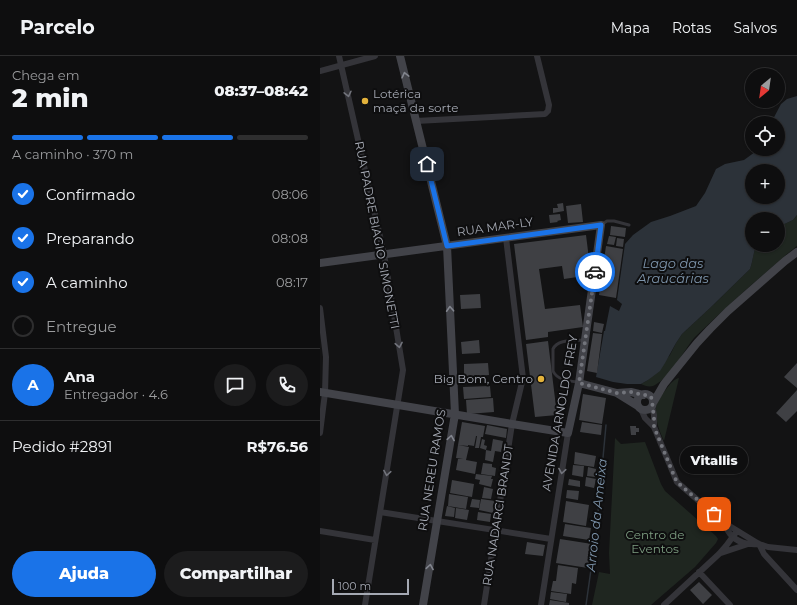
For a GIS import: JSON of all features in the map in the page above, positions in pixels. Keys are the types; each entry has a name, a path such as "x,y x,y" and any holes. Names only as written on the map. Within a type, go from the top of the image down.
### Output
{"street":[{"name":"RUA PADRE BIAGIO SIMONETTI","path":"339,56 384,254 404,370 365,605"},
{"path":"320,71 375,56"},
{"name":"RUA NEREU RAMOS","path":"400,56 447,246 455,414 423,605"},
{"path":"416,121 545,114 550,105 537,56"},
{"name":"RUA MAR-LY","path":"320,263 601,225"},
{"name":"AVENIDA ARNOLDO FREY","path":"540,605 568,433 579,383 601,225"},
{"name":"RUA NADARCI BRANDT","path":"484,605 512,424 523,378 506,238"},
{"path":"579,383 617,393 639,407 647,410 652,405 663,386 714,324 797,252"},
{"path":"320,308 326,357 320,432"},
{"path":"663,386 638,399 639,407 645,418 654,427 677,482 723,522 759,544 764,554 797,590"},
{"path":"323,392 568,433"},
{"path":"617,393 631,392 651,397 654,427"},
{"path":"380,512 551,539"},
{"path":"723,522 730,534 741,542 797,550"},
{"path":"320,531 375,540"},
{"path":"664,605 719,554 737,531"},
{"path":"719,554 748,544"},
{"path":"699,572 730,605"}],"lane":[{"path":"601,225 607,221 614,221 629,225"},
{"path":"579,383 558,378 554,374 553,349 560,342 585,340"}],"green space":[{"path":"797,215 797,246 742,293 694,338 673,368 663,379 656,385 652,386 641,384 648,380 670,355 682,334 750,269 755,252 785,252 785,224 793,220"},
{"path":"679,378 664,441 657,421 656,406 669,385"},
{"name":"Centro de Eventos","path":"615,438 621,444 645,442 665,491 718,539 695,567 651,605 592,605 599,572 610,574 609,553"}],"water":[{"name":"Lago das Araucárias","path":"797,96 797,215 793,220 785,224 785,212 745,212 745,252 755,252 750,269 682,334 660,371 641,384 613,382 596,377 610,306 619,311 622,304 617,300 625,244 633,235 651,222 696,206 705,193 716,169 725,164 744,160 750,156 785,156 785,116 775,116 779,108 785,108 785,101"}],"building":[{"path":"563,203 564,211 553,213 553,208 558,208 557,204"},
{"path":"581,204 583,222 568,223 566,206"},
{"path":"560,214 561,220 550,223 549,215"},
{"path":"611,226 626,228 625,237 610,235"},
{"path":"586,235 591,275 564,279 562,266 539,269 545,309 580,305 583,327 548,332 548,337 526,340 514,244"},
{"path":"609,236 616,237 614,245 607,244"},
{"path":"617,238 624,239 623,247 616,246"},
{"path":"606,246 623,249 616,298 599,295"},
{"path":"480,294 481,308 461,309 460,295"},
{"path":"594,322 604,324 602,333 593,331"},
{"path":"593,333 602,334 597,373 587,371"},
{"path":"479,340 480,353 462,354 461,342"},
{"name":"Big Bom, Centro","path":"548,341 557,415 535,417 526,344"},
{"path":"488,363 489,375 464,377 464,364"},
{"path":"797,363 797,388 784,377"},
{"path":"490,386 491,397 464,399 463,387"},
{"path":"797,390 797,411 786,422 776,413"},
{"path":"583,394 606,398 602,424 579,420"},
{"path":"493,398 494,412 467,414 466,400"},
{"path":"462,422 485,426 479,448 475,448 477,436 474,446 458,445"},
{"path":"582,422 602,425 601,435 580,432"},
{"path":"487,425 507,429 506,438 485,434"},
{"path":"630,426 636,426 636,428 639,428 639,432 636,432 636,435 631,435"},
{"path":"482,439 485,440 484,445 487,446 486,450 480,448"},
{"path":"493,439 503,441 501,452 495,451 493,462 485,460 486,450 491,451"},
{"path":"458,445 469,447 466,460 477,462 475,474 456,470 458,459 463,459 456,458"},
{"path":"724,450 737,462 730,470 717,458"},
{"path":"575,452 596,456 594,467 574,464"},
{"path":"483,463 492,464 492,467 496,468 495,476 481,474"},
{"path":"573,465 584,466 583,477 572,475"},
{"path":"588,467 596,469 595,477 587,476"},
{"path":"476,474 492,476 491,479 493,479 491,487 479,484 480,480 475,479"},
{"path":"586,477 596,479 594,488 585,486"},
{"path":"569,479 580,481 580,487 568,485"},
{"path":"452,480 474,484 472,497 450,493"},
{"path":"484,487 493,489 491,499 482,498"},
{"path":"567,490 579,491 578,500 566,498"},
{"path":"449,494 468,497 466,509 448,506"},
{"path":"721,497 725,501 720,507 716,503"},
{"path":"472,499 480,500 479,508 470,507"},
{"path":"481,499 495,501 493,513 479,510"},
{"path":"566,501 589,505 586,526 563,522"},
{"path":"447,506 455,508 454,517 445,516"},
{"path":"456,508 469,510 467,520 455,518"},
{"path":"478,512 491,514 490,522 477,520"},
{"path":"565,524 591,528 589,540 563,536"},
{"path":"560,539 592,544 588,568 556,563"},
{"path":"527,542 545,545 543,556 525,554"},
{"path":"558,565 578,568 576,584 572,583 571,594 551,591 553,581 556,581"},
{"path":"699,582 712,595 703,604 690,590"},
{"path":"551,592 567,594 566,602 550,599"},
{"path":"550,600 569,603 569,605 549,605"}],"waterway":[{"name":"Arroio da Ameixa","path":"586,605 596,534 606,425"}],"way so far":[{"path":"595,272 579,383 617,393 631,392 651,397 653,403 654,427 677,482 714,514"}],"place":[{"name":"Lotérica maçã da sorte","path":"365,101"},
{"name":"Big Bom, Centro","path":"541,379"},
{"name":"Vitallis","path":"714,514"}],"route":[{"path":"427,164 447,246 601,225 595,272"}]}
